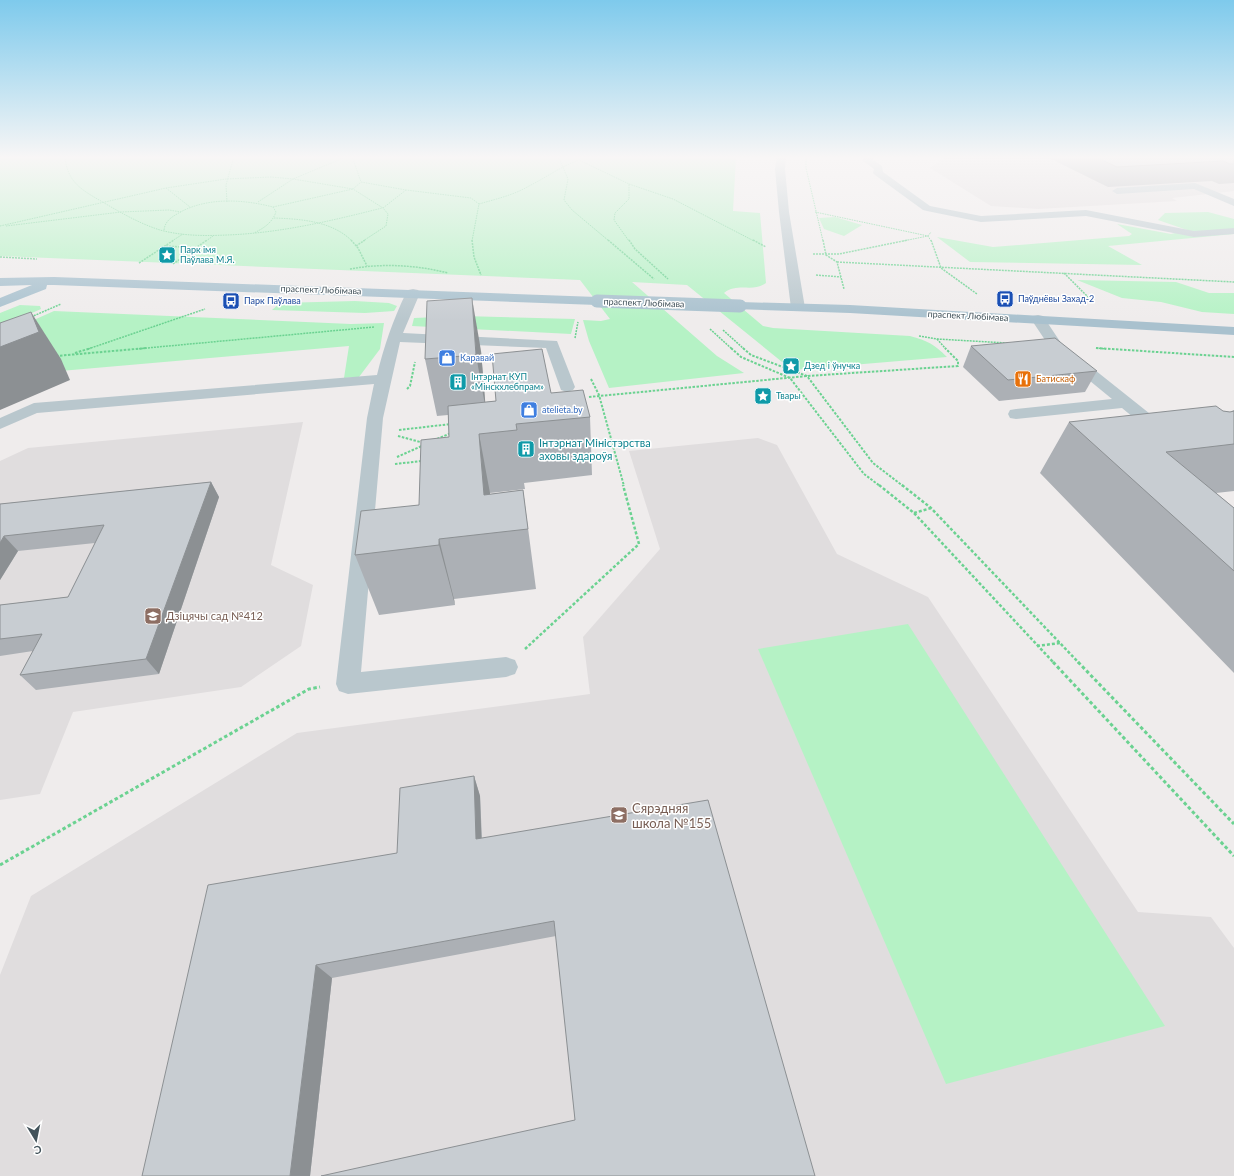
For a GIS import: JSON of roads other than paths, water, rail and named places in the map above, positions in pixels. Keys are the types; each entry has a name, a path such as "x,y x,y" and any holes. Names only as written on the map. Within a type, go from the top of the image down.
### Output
{"main road":[{"name":"праспект Любімава","path":"0,272 18,273 54,281"},
{"name":"праспект Любімава","path":"0,282 54,281 798,308 1038,319 1234,331"},
{"path":"0,303 54,281"}],"street":[{"path":"784,211 798,308"},
{"path":"941,211 981,219 1086,213 1194,234 1234,231"},
{"path":"413,293 402,314 396,331 383,379 375,418 348,684 506,667"},
{"path":"1038,319 1056,346 1173,441"},
{"path":"396,331 552,344 567,387"},
{"path":"0,424 34,408 383,379"},
{"path":"1016,414 1126,403"}],"place":[{"name":"Парк імя Паўлава М.Я.","path":"167,255"},
{"name":"Паўднёвы Захад-2","path":"1005,299"},
{"name":"Парк Паўлава","path":"231,301"},
{"name":"Каравай","path":"447,358"},
{"name":"Дзед і ўнучка","path":"791,366"},
{"name":"Батискаф","path":"1023,379"},
{"name":"Інтэрнат КУП «Мінскхлебпрам»","path":"458,382"},
{"name":"Твары","path":"763,396"},
{"name":"atelieta.by","path":"529,410"},
{"name":"Інтэрнат Міністэрства аховы здароўя","path":"526,449"},
{"name":"Дзіцячы сад №412","path":"153,616"},
{"name":"Сярэдняя школа №155","path":"619,815"}]}
